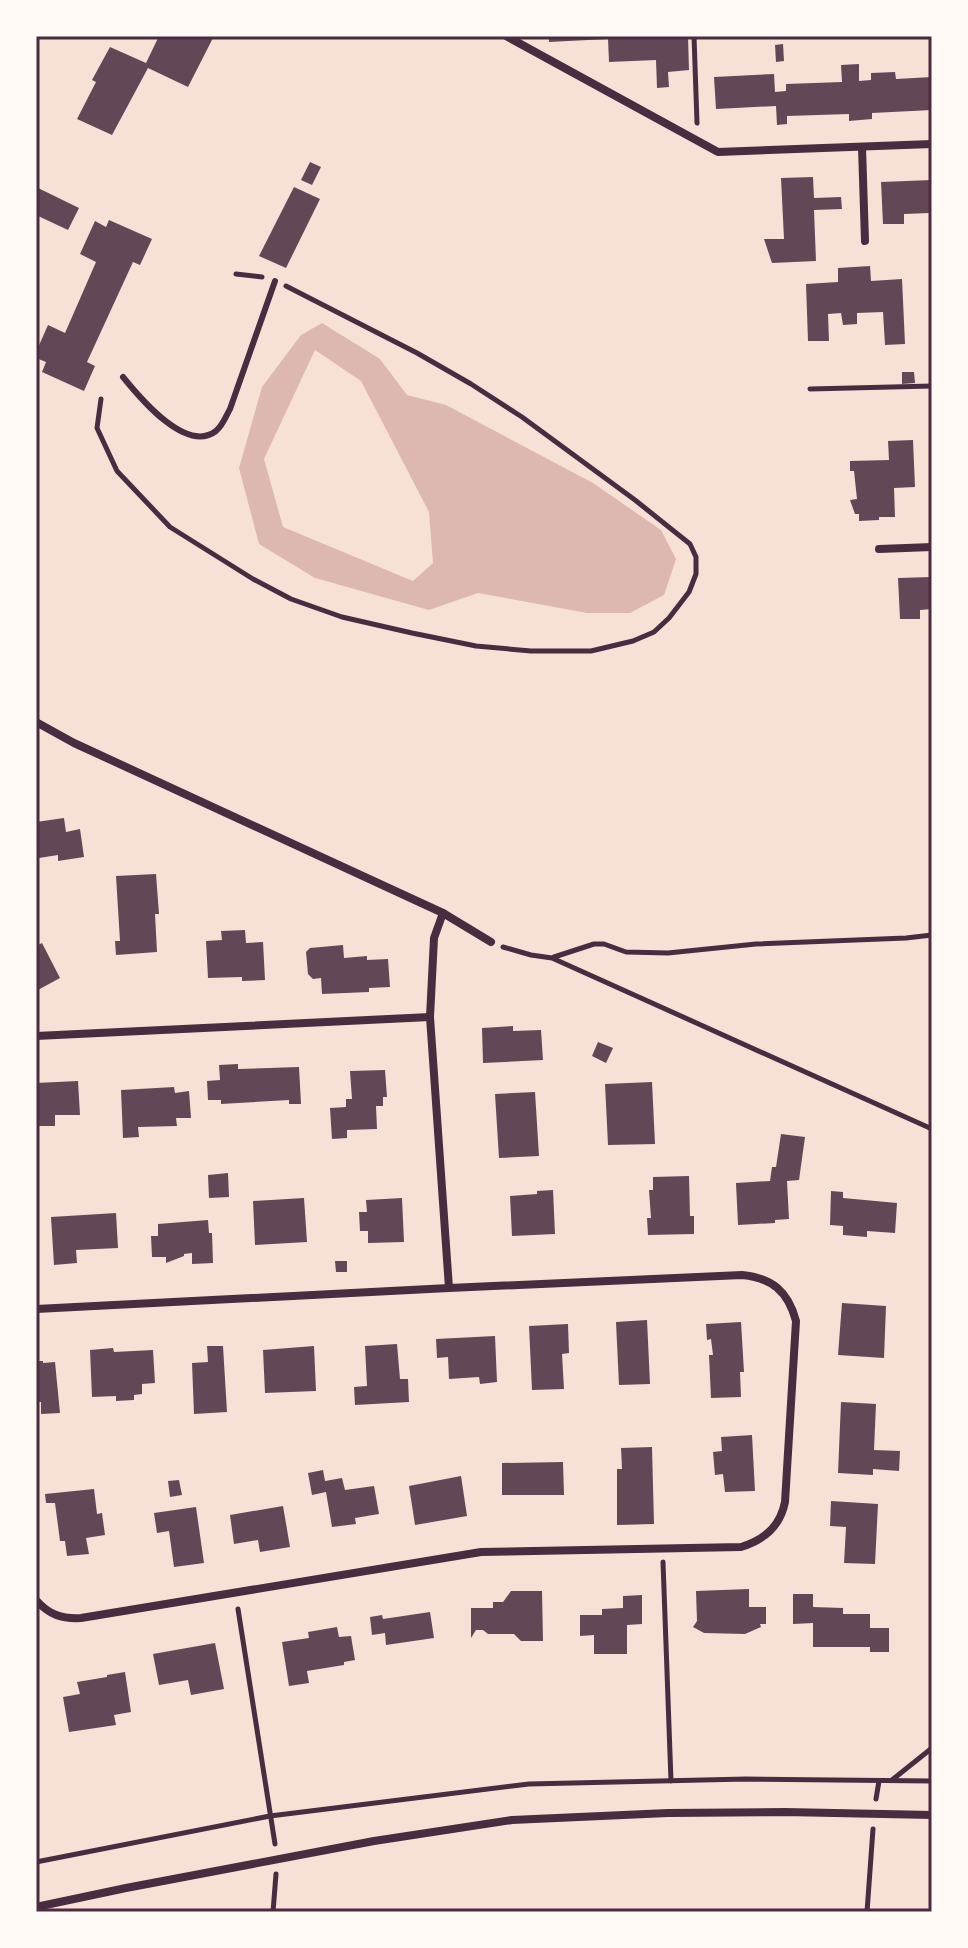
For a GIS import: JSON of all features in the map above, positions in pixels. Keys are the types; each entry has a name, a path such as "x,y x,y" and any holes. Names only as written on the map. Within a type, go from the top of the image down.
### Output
{"street":[{"path":"506,36 718,152 932,144"},
{"path":"862,147 865,241"},
{"path":"879,549 932,547"},
{"path":"36,722 74,743 443,913 491,942"},
{"path":"443,913 433,948 430,1017 449,1288"},
{"path":"36,1036 430,1017"},
{"path":"36,1309 742,1275 769,1281 786,1296 796,1321 783,1514 767,1535 757,1542 741,1547 481,1552 81,1618 64,1619 50,1614 36,1600"},
{"path":"36,1907 374,1841 512,1820 668,1813 932,1815"}],"lane":[{"path":"123,377 140,398 167,422 188,434 205,436 214,432 230,409 275,281"}],"path":[{"path":"694,36 698,141"},
{"path":"101,399 97,428 117,471 170,527 291,599 342,617 476,646 531,651 591,651 633,641 654,632 682,602 696,574 696,557 690,544 522,417 417,353 303,293 275,281 236,274"},
{"path":"810,389 932,386"},
{"path":"552,958 594,944 604,944 626,952 668,953 756,944 932,935"},
{"path":"491,942 512,951 552,958 932,1129"},
{"path":"662,1549 671,1781"},
{"path":"235,1592 270,1816"},
{"path":"891,1781 932,1748"},
{"path":"36,1862 270,1816 529,1784 746,1779 932,1781"},
{"path":"867,1912 874,1814"}],"shaded area":[{"path":"322,323 380,359 407,395 446,405 593,483 661,530 676,559 664,595 630,613 587,613 478,593 429,610 315,578 259,544 239,468 262,387 301,335","holes":["315,350 361,381 429,512 433,563 413,581 283,527 264,459"]}],"building":[{"path":"159,36 214,36 188,87 148,68 112,135 77,119 96,82 92,80 110,47 146,63"},
{"path":"549,36 688,36 689,70 668,72 669,87 657,88 656,60 609,62 608,39 549,42"},
{"path":"783,44 784,61 776,62 775,45"},
{"path":"859,64 859,81 871,80 871,73 895,72 896,79 932,77 932,110 872,113 872,119 849,121 849,114 787,116 787,124 777,125 776,106 716,109 714,77 774,74 775,92 786,91 786,84 842,82 841,65"},
{"path":"310,162 321,167 312,185 301,180"},
{"path":"813,177 814,198 841,197 842,209 814,210 816,261 772,263 764,239 784,239 781,178"},
{"path":"932,180 930,213 904,214 904,224 883,224 881,182"},
{"path":"36,187 79,208 68,230 36,215"},
{"path":"294,187 320,199 286,268 259,256"},
{"path":"109,220 152,239 140,265 133,262 87,362 95,366 84,391 42,372 46,362 36,358 36,352 48,325 65,333 96,262 80,254 95,221 106,227"},
{"path":"870,266 871,281 902,279 905,344 885,345 883,312 857,313 857,324 843,325 841,313 828,314 829,341 808,341 806,284 838,282 838,268"},
{"path":"902,372 914,372 915,383 902,384"},
{"path":"913,440 915,487 894,488 895,517 859,521 859,514 855,514 850,500 857,499 850,461 889,460 888,441"},
{"path":"932,577 932,609 920,610 920,619 900,619 898,578"},
{"path":"64,818 66,832 80,829 84,857 58,861 58,855 39,858 36,864 36,822"},
{"path":"156,874 159,914 155,914 157,952 116,955 115,941 120,941 116,876"},
{"path":"245,930 246,943 263,942 265,980 208,978 206,941 222,940 221,931"},
{"path":"42,943 60,978 36,991 36,946"},
{"path":"343,945 344,958 367,956 367,960 388,959 390,987 369,988 369,992 322,994 321,978 313,979 308,974 306,952 310,948"},
{"path":"513,1026 513,1031 541,1030 543,1060 483,1063 482,1028"},
{"path":"598,1042 613,1048 606,1063 592,1056"},
{"path":"238,1064 238,1069 299,1067 301,1104 289,1104 289,1100 221,1104 221,1100 208,1100 207,1081 220,1080 219,1065"},
{"path":"385,1070 387,1097 383,1097 383,1106 376,1106 377,1129 347,1130 347,1138 332,1139 330,1108 346,1107 346,1099 352,1099 350,1071"},
{"path":"78,1081 80,1115 55,1115 55,1126 36,1126 36,1083"},
{"path":"652,1082 655,1144 608,1145 605,1084"},
{"path":"174,1087 175,1093 189,1091 191,1118 176,1118 177,1126 138,1127 139,1137 123,1138 121,1090"},
{"path":"535,1092 539,1156 499,1158 495,1094"},
{"path":"781,1134 805,1137 799,1180 787,1181 789,1219 738,1225 736,1183 770,1181 772,1167 776,1167"},
{"path":"228,1173 229,1197 209,1198 208,1175"},
{"path":"689,1176 690,1216 694,1216 694,1234 648,1235 647,1218 651,1218 649,1190 653,1190 653,1177"},
{"path":"553,1190 555,1234 512,1236 510,1196"},
{"path":"831,1191 843,1192 843,1198 897,1203 895,1233 867,1231 867,1237 843,1235 843,1226 830,1225"},
{"path":"304,1198 307,1242 255,1245 253,1201"},
{"path":"402,1198 404,1242 368,1243 368,1231 360,1231 359,1212 367,1212 366,1200"},
{"path":"116,1213 118,1248 76,1250 77,1263 54,1265 51,1217"},
{"path":"208,1220 209,1233 212,1233 213,1263 192,1264 192,1253 166,1263 166,1257 152,1257 151,1236 158,1236 158,1224"},
{"path":"335,1261 347,1261 347,1272 336,1272"},
{"path":"842,1303 886,1306 884,1358 838,1355"},
{"path":"647,1320 650,1384 619,1385 616,1322"},
{"path":"741,1322 744,1372 740,1372 741,1397 711,1398 709,1355 713,1355 711,1339 707,1340 706,1324"},
{"path":"568,1324 569,1353 562,1354 564,1389 532,1390 529,1326"},
{"path":"495,1336 497,1382 480,1384 479,1377 449,1379 448,1357 437,1358 436,1339"},
{"path":"397,1344 400,1379 408,1379 409,1402 355,1405 354,1387 367,1386 365,1346"},
{"path":"207,1346 223,1346 227,1412 194,1414 192,1363 208,1362"},
{"path":"314,1346 316,1391 265,1393 263,1350"},
{"path":"113,1348 114,1352 153,1350 155,1383 142,1384 142,1394 134,1395 134,1400 116,1401 116,1396 92,1397 90,1350"},
{"path":"36,1361 55,1362 60,1413 41,1414 41,1402 36,1402"},
{"path":"841,1402 876,1404 874,1450 900,1451 899,1471 873,1469 873,1475 838,1473"},
{"path":"752,1435 755,1491 725,1492 723,1474 715,1475 713,1452 722,1451 721,1437"},
{"path":"652,1447 654,1524 617,1525 617,1469 622,1469 621,1448"},
{"path":"563,1462 564,1495 502,1495 502,1463"},
{"path":"323,1470 325,1481 342,1478 345,1490 374,1486 379,1514 355,1518 356,1524 332,1527 326,1492 312,1495 308,1473"},
{"path":"461,1476 467,1516 415,1525 409,1486"},
{"path":"179,1480 182,1495 170,1497 168,1481"},
{"path":"94,1489 97,1514 102,1513 105,1535 86,1538 89,1554 67,1556 65,1541 60,1541 55,1503 46,1503 45,1494"},
{"path":"831,1501 878,1504 875,1564 844,1563 846,1527 830,1526"},
{"path":"283,1506 290,1547 260,1552 258,1540 234,1544 230,1515"},
{"path":"196,1507 204,1563 174,1567 169,1531 157,1533 154,1513"},
{"path":"749,1589 749,1607 766,1607 766,1624 760,1624 761,1627 745,1634 704,1633 693,1627 697,1621 696,1591"},
{"path":"511,1591 542,1591 543,1641 521,1641 514,1634 488,1634 483,1630 476,1630 471,1638 471,1608 493,1608 493,1602 503,1602"},
{"path":"793,1594 813,1594 813,1607 843,1608 843,1614 870,1614 870,1628 889,1628 889,1652 870,1652 870,1647 813,1647 813,1623 793,1624"},
{"path":"642,1595 642,1624 627,1625 627,1654 594,1654 594,1635 580,1636 580,1615 602,1615 602,1609 623,1608 623,1596"},
{"path":"430,1612 434,1638 386,1645 385,1633 372,1635 370,1617 382,1615 383,1619"},
{"path":"337,1627 339,1637 351,1636 355,1660 344,1662 344,1665 307,1671 309,1683 289,1686 282,1642 309,1638 308,1632"},
{"path":"215,1643 224,1689 191,1695 188,1680 159,1685 153,1654"},
{"path":"125,1672 131,1712 114,1715 116,1725 69,1732 63,1697 80,1694 77,1682"}]}
